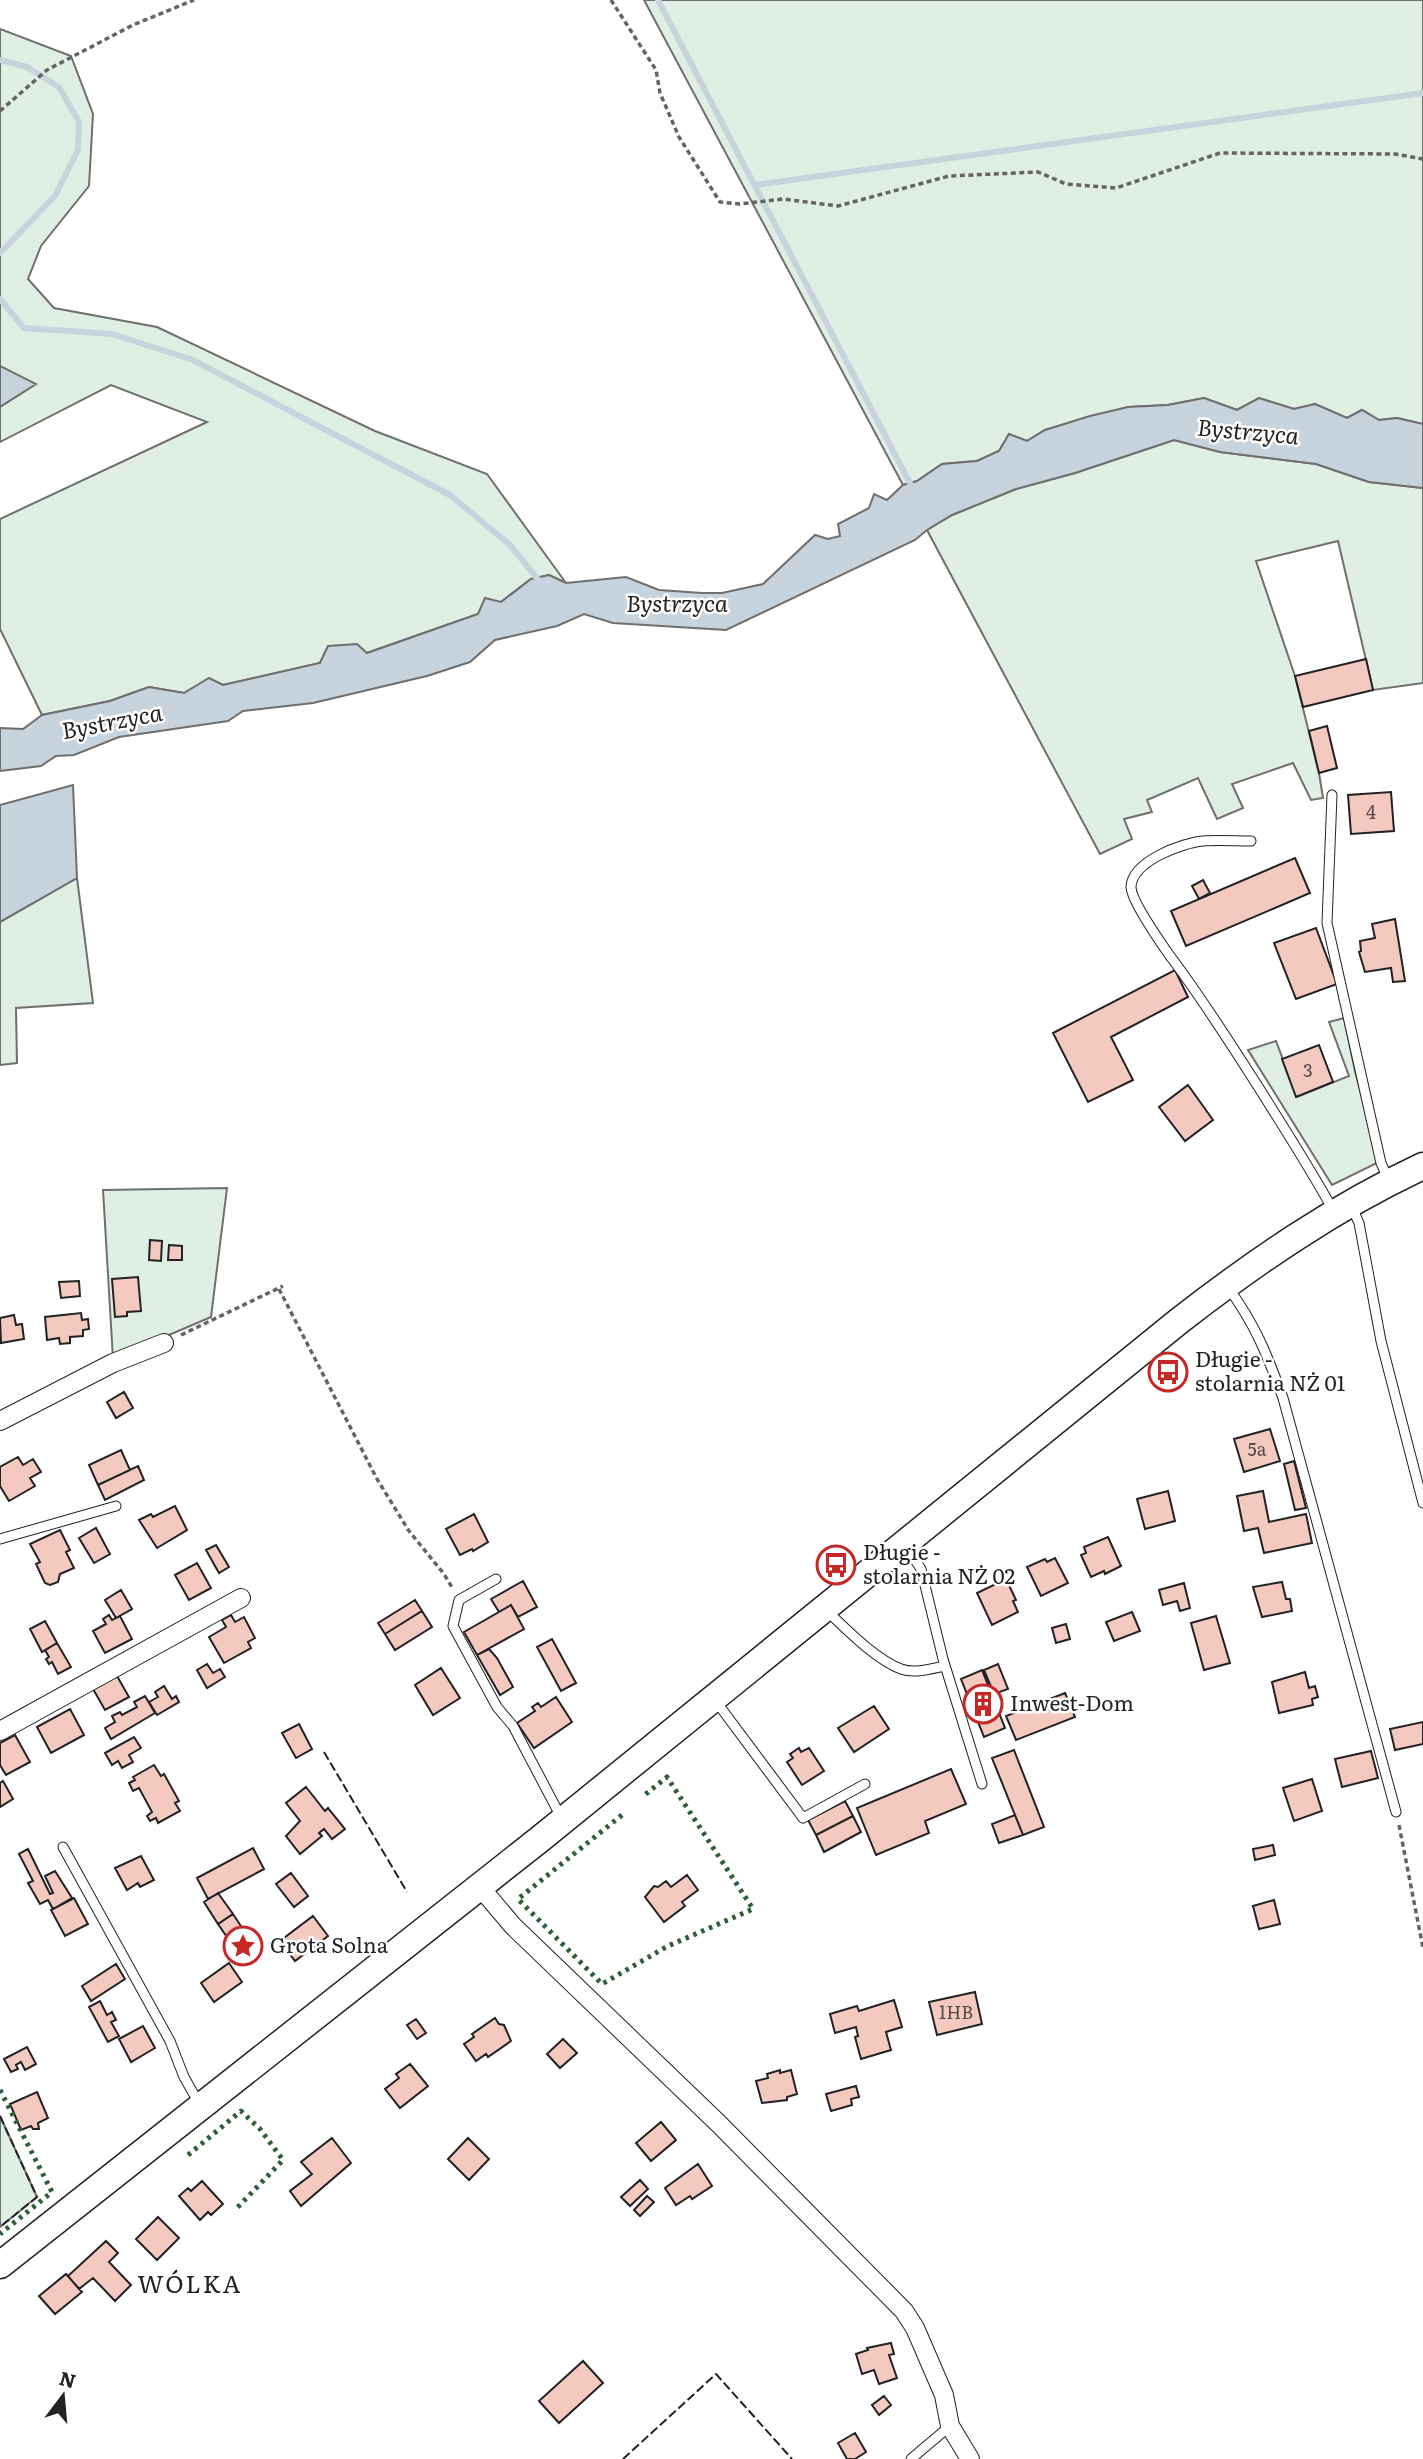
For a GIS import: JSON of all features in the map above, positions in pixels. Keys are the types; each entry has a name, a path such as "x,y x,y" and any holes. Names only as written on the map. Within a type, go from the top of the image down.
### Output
{"main road":[{"path":"0,2265 563,1821 1226,1284 1282,1245 1343,1208 1423,1166"}],"street":[{"path":"0,1421 113,1363 164,1343"},
{"path":"0,1731 241,1598"},
{"path":"480,1887 513,1926 719,2124 904,2311 915,2328 944,2395 950,2426 970,2459"}],"lane":[{"path":"1332,795 1327,923 1378,1151 1390,1182"},
{"path":"1251,841 1201,841 1163,853 1146,863 1135,876 1131,887 1135,900 1157,937 1238,1055 1316,1177 1359,1223 1381,1341 1423,1503"},
{"path":"1226,1284 1248,1314 1265,1348 1283,1398 1396,1812"},
{"path":"0,1539 116,1506"},
{"path":"905,1544 920,1569 945,1666 982,1784"},
{"path":"496,1579 459,1600 453,1626 497,1707 513,1726 563,1821"},
{"path":"825,1609 855,1638 901,1670 923,1671 945,1666"},
{"path":"714,1699 803,1818 865,1784"},
{"path":"63,1847 170,2041 184,2077 200,2106"},
{"path":"911,2459 950,2426"}],"path":[{"path":"0,111 47,70 133,25 194,0"},
{"path":"611,0 656,70 660,93 679,137 720,202 740,204 783,199 838,206 949,176 1038,172 1066,184 1116,188 1220,153 1395,154 1423,159"},
{"path":"164,1343 281,1287 377,1479 409,1531 444,1574 459,1600"},
{"path":"1396,1812 1423,1948"}],"green space":[{"path":"644,0 1423,0 1423,424 1397,418 1379,420 1362,410 1347,418 1315,404 1294,409 1259,398 1237,410 1204,398 1168,405 1128,407 1045,430 1027,441 1009,434 999,451 977,461 942,464 917,481 903,485"},
{"path":"0,29 71,56 93,114 89,186 41,246 28,279 54,308 157,327 375,431 487,474 566,583 549,575 531,579 501,602 478,614 367,653 328,646 320,663 223,685 209,679 184,693 149,687 110,701 42,715 0,629 0,519 207,422 111,385 0,442"},
{"path":"1174,440 1220,452 1316,464 1369,482 1423,488 1423,683 1373,690 1338,541 1256,561 1295,676 1323,798 1311,800 1293,763 1232,784 1243,808 1217,819 1198,778 1147,800 1152,812 1124,819 1132,839 1100,854 927,530 952,515 1016,489 1075,473"},
{"path":"77,878 93,1003 16,1008 17,1063 0,1065 0,922"},
{"path":"1344,1018 1379,1162 1332,1185 1248,1050 1276,1041 1297,1097 1349,1076 1329,1022"},
{"path":"227,1188 211,1317 113,1359 103,1190"},
{"path":"0,2116 37,2197 0,2227"}],"water":[{"path":"0,366 36,384 0,407"},
{"name":"Bystrzyca","path":"1204,398 1237,410 1259,398 1294,409 1315,404 1347,418 1362,410 1379,420 1397,418 1423,424 1423,488 1369,482 1316,464 1220,452 1174,440 1075,473 1016,489 952,515 915,540 726,630 613,623 584,614 557,626 495,640 470,662 427,676 313,703 243,711 228,721 119,737 74,755 56,756 41,766 0,771 0,728 23,729 42,715 110,701 149,687 184,693 209,678 223,685 320,663 328,646 357,644 367,653 478,614 485,598 501,602 531,579 549,575 566,583 626,577 659,590 702,593 722,593 763,584 815,535 828,539 840,536 838,524 869,508 874,494 887,500 903,485 917,481 942,464 977,461 999,451 1009,434 1027,441 1045,430 1090,416 1128,407 1168,405"},
{"path":"73,785 77,878 0,922 0,805"}],"building":[{"path":"1366,659 1373,690 1303,707 1295,676"},
{"path":"1327,726 1337,768 1319,773 1309,731"},
{"path":"1391,792 1394,831 1351,834 1348,795"},
{"path":"1295,858 1310,893 1186,946 1171,911"},
{"path":"1203,880 1210,893 1199,899 1192,886"},
{"path":"1395,919 1405,981 1393,982 1391,968 1365,972 1359,952 1360,941 1375,938 1372,924"},
{"path":"1316,928 1337,984 1296,999 1274,943"},
{"path":"1175,970 1188,997 1111,1037 1133,1080 1088,1102 1053,1033"},
{"path":"1319,1045 1333,1082 1296,1097 1282,1059"},
{"path":"1188,1085 1213,1120 1185,1141 1159,1107"},
{"path":"150,1240 162,1241 161,1261 149,1260"},
{"path":"169,1245 182,1246 182,1260 168,1260"},
{"path":"138,1277 141,1311 127,1312 127,1316 115,1317 112,1279"},
{"path":"79,1281 80,1296 61,1298 59,1282"},
{"path":"81,1313 82,1320 88,1319 89,1329 83,1330 83,1336 70,1337 70,1343 60,1344 59,1338 47,1340 45,1317"},
{"path":"14,1315 16,1325 22,1324 24,1339 1,1343 0,1318"},
{"path":"124,1392 133,1408 116,1418 107,1402"},
{"path":"1270,1429 1280,1461 1244,1472 1234,1439"},
{"path":"121,1450 130,1470 98,1485 89,1465"},
{"path":"18,1457 23,1465 33,1459 41,1472 30,1478 35,1486 9,1501 0,1486 0,1467"},
{"path":"1294,1461 1306,1508 1295,1510 1284,1464"},
{"path":"138,1466 144,1480 105,1500 98,1485"},
{"path":"1168,1491 1175,1521 1145,1529 1137,1499"},
{"path":"1263,1491 1269,1522 1306,1514 1312,1543 1264,1553 1258,1528 1244,1531 1237,1496"},
{"path":"175,1506 187,1530 157,1548 139,1520 151,1514 153,1517"},
{"path":"474,1514 488,1542 460,1555 446,1529"},
{"path":"96,1528 110,1554 94,1563 79,1538"},
{"path":"60,1530 70,1550 66,1552 74,1568 60,1574 58,1582 50,1585 45,1583 36,1564 40,1562 30,1544"},
{"path":"1108,1537 1121,1566 1091,1577 1081,1555 1086,1553 1084,1547"},
{"path":"216,1545 229,1567 219,1573 206,1550"},
{"path":"1055,1558 1068,1583 1041,1596 1027,1567 1045,1559 1047,1562"},
{"path":"197,1563 211,1588 189,1600 175,1575"},
{"path":"1006,1579 1016,1600 1013,1601 1018,1612 992,1625 977,1593"},
{"path":"523,1581 537,1607 518,1617 511,1605 499,1612 491,1599"},
{"path":"1282,1582 1292,1611 1262,1617 1253,1587"},
{"path":"1184,1583 1190,1608 1180,1611 1177,1601 1163,1605 1159,1590"},
{"path":"121,1590 132,1609 116,1618 105,1600"},
{"path":"415,1600 422,1611 385,1634 378,1623"},
{"path":"511,1605 524,1629 477,1655 464,1632"},
{"path":"422,1611 432,1627 395,1650 385,1634"},
{"path":"1132,1612 1140,1631 1114,1641 1106,1622"},
{"path":"109,1615 112,1620 120,1616 132,1639 105,1653 93,1631 106,1624 103,1619"},
{"path":"231,1615 235,1622 244,1617 255,1638 248,1642 251,1648 224,1663 209,1637 226,1627 222,1620"},
{"path":"1216,1616 1230,1663 1204,1670 1191,1623"},
{"path":"45,1621 57,1643 42,1652 30,1629"},
{"path":"1066,1624 1070,1639 1056,1643 1052,1628"},
{"path":"552,1639 576,1683 561,1691 537,1647"},
{"path":"57,1643 71,1667 58,1674 52,1662 49,1664 46,1659 49,1657 45,1650"},
{"path":"489,1649 513,1687 500,1695 477,1655"},
{"path":"207,1664 213,1673 220,1669 225,1677 207,1688 197,1670"},
{"path":"998,1664 1008,1689 994,1694 984,1670"},
{"path":"441,1668 460,1698 433,1715 415,1685"},
{"name":"Inwest-Dom","path":"982,1670 1005,1728 984,1737 961,1679"},
{"path":"1305,1672 1309,1688 1315,1686 1318,1697 1312,1699 1313,1705 1279,1713 1272,1682"},
{"path":"117,1676 129,1697 105,1710 93,1689"},
{"path":"164,1686 172,1699 176,1696 179,1702 157,1715 149,1702 158,1697 155,1692"},
{"path":"1065,1693 1075,1717 1016,1740 1006,1716"},
{"path":"145,1696 155,1713 111,1739 105,1728 115,1722 112,1716 120,1712 122,1715 137,1707 134,1702"},
{"path":"556,1697 572,1722 534,1748 517,1723 535,1711 532,1707 538,1703 541,1707"},
{"path":"874,1706 889,1729 854,1752 838,1728"},
{"path":"70,1709 84,1735 51,1753 37,1727"},
{"path":"1423,1722 1423,1744 1395,1750 1390,1729"},
{"path":"299,1724 312,1749 296,1758 282,1733"},
{"path":"15,1735 30,1762 6,1775 0,1765 0,1743"},
{"path":"134,1737 141,1748 129,1755 133,1762 122,1768 118,1761 112,1765 105,1753"},
{"path":"799,1748 801,1752 809,1748 824,1771 802,1785 787,1762 793,1758 790,1754"},
{"path":"1014,1750 1044,1827 1023,1835 992,1758"},
{"path":"1371,1751 1378,1778 1342,1787 1335,1759"},
{"path":"154,1765 161,1776 164,1774 179,1801 175,1803 180,1811 158,1823 156,1818 150,1821 147,1816 152,1812 139,1788 133,1791 129,1783 135,1780 133,1777"},
{"path":"951,1769 966,1804 925,1821 929,1833 876,1855 857,1808"},
{"path":"1312,1779 1322,1811 1294,1821 1283,1788"},
{"path":"3,1781 13,1799 0,1807 0,1783"},
{"path":"306,1787 325,1811 328,1808 345,1829 332,1839 324,1829 319,1833 322,1836 300,1854 286,1836 300,1821 286,1803"},
{"path":"845,1801 853,1816 816,1835 808,1820"},
{"path":"1015,1815 1023,1835 999,1843 992,1824"},
{"path":"853,1816 861,1832 824,1852 816,1835"},
{"path":"1273,1845 1275,1855 1255,1860 1253,1849"},
{"path":"253,1848 264,1869 208,1899 197,1878"},
{"path":"28,1849 50,1894 53,1893 45,1876 55,1871 72,1898 53,1909 48,1900 40,1904 28,1883 33,1881 19,1854"},
{"path":"141,1856 154,1880 140,1887 138,1883 127,1890 115,1868"},
{"path":"291,1873 308,1896 294,1907 276,1884"},
{"path":"687,1875 698,1890 682,1902 685,1906 664,1922 645,1897 654,1886 658,1887 666,1881 671,1887"},
{"path":"218,1893 233,1914 218,1924 204,1902"},
{"path":"74,1898 88,1924 65,1936 51,1910"},
{"path":"1274,1900 1280,1924 1259,1929 1253,1906"},
{"path":"233,1914 252,1943 238,1953 218,1924"},
{"path":"313,1916 328,1936 295,1961 280,1941"},
{"path":"229,1963 242,1982 214,2002 201,1983"},
{"path":"116,1964 125,1979 91,2001 82,1986"},
{"path":"975,1992 982,2024 937,2035 929,2002"},
{"path":"894,2000 902,2027 886,2032 891,2050 861,2059 855,2037 858,2036 856,2027 835,2033 830,2014 857,2006 859,2011"},
{"path":"100,2001 107,2015 112,2012 116,2020 111,2022 119,2036 108,2042 89,2007"},
{"path":"495,2018 499,2024 504,2025 511,2041 488,2057 486,2054 476,2061 464,2044 474,2037 472,2034"},
{"path":"416,2019 426,2033 417,2039 407,2025"},
{"path":"143,2026 155,2048 131,2062 119,2039"},
{"path":"563,2039 577,2053 560,2068 547,2054"},
{"path":"27,2047 36,2064 25,2070 21,2062 16,2065 18,2069 11,2072 4,2059"},
{"path":"410,2064 428,2086 400,2108 385,2089 399,2078 396,2074"},
{"path":"780,2070 780,2073 791,2070 797,2094 787,2097 787,2100 762,2103 756,2081 768,2078 767,2074"},
{"path":"856,2086 859,2097 851,2099 852,2105 831,2111 826,2094"},
{"path":"37,2092 48,2118 38,2123 39,2129 33,2129 31,2126 21,2130 10,2104"},
{"path":"661,2122 676,2140 651,2161 636,2143"},
{"path":"332,2138 351,2163 301,2206 290,2191 312,2174 301,2162"},
{"path":"468,2138 489,2159 469,2180 448,2159"},
{"path":"698,2164 712,2186 692,2199 690,2196 676,2205 665,2188"},
{"path":"640,2180 648,2189 630,2206 621,2197"},
{"path":"202,2181 223,2204 211,2215 208,2212 200,2220 179,2196 188,2188 191,2191"},
{"path":"647,2196 654,2202 640,2216 634,2210"},
{"path":"158,2217 179,2238 157,2260 136,2239"},
{"path":"106,2241 118,2253 109,2262 131,2285 115,2301 93,2278 79,2289 68,2276"},
{"path":"66,2274 82,2292 55,2314 39,2296"},
{"path":"891,2343 894,2354 889,2355 897,2378 879,2384 874,2370 862,2374 856,2354 868,2350 867,2348"},
{"path":"583,2361 603,2383 559,2423 539,2401"},
{"path":"884,2396 891,2405 879,2415 872,2405"},
{"path":"855,2433 866,2452 855,2459 847,2459 838,2443"}],"waterway":[{"path":"658,0 913,489"},
{"path":"0,60 27,67 59,87 79,122 78,150 55,196 0,253"},
{"path":"755,185 1423,93"},
{"path":"0,299 24,328 112,334 193,360 450,495 510,545 541,583"}],"hedge":[{"path":"622,1815 518,1899 602,1984 668,1946 753,1909 667,1777 642,1797"},
{"path":"0,2090 52,2192 0,2234"},
{"path":"188,2155 241,2111 260,2129 283,2160 236,2209"}],"fence":[{"path":"324,1752 407,1892"},
{"path":"0,2116 37,2197 0,2227"},
{"path":"623,2459 716,2374 792,2459"}],"place":[{"name":"Długie - stolarnia NŻ 01","path":"1168,1372"},
{"name":"Długie - stolarnia NŻ 02","path":"836,1565"},
{"name":"Inwest-Dom","path":"983,1704"},
{"name":"Grota Solna","path":"243,1946"}],"district":[{"name":"WÓLKA","path":"190,2285"}]}
